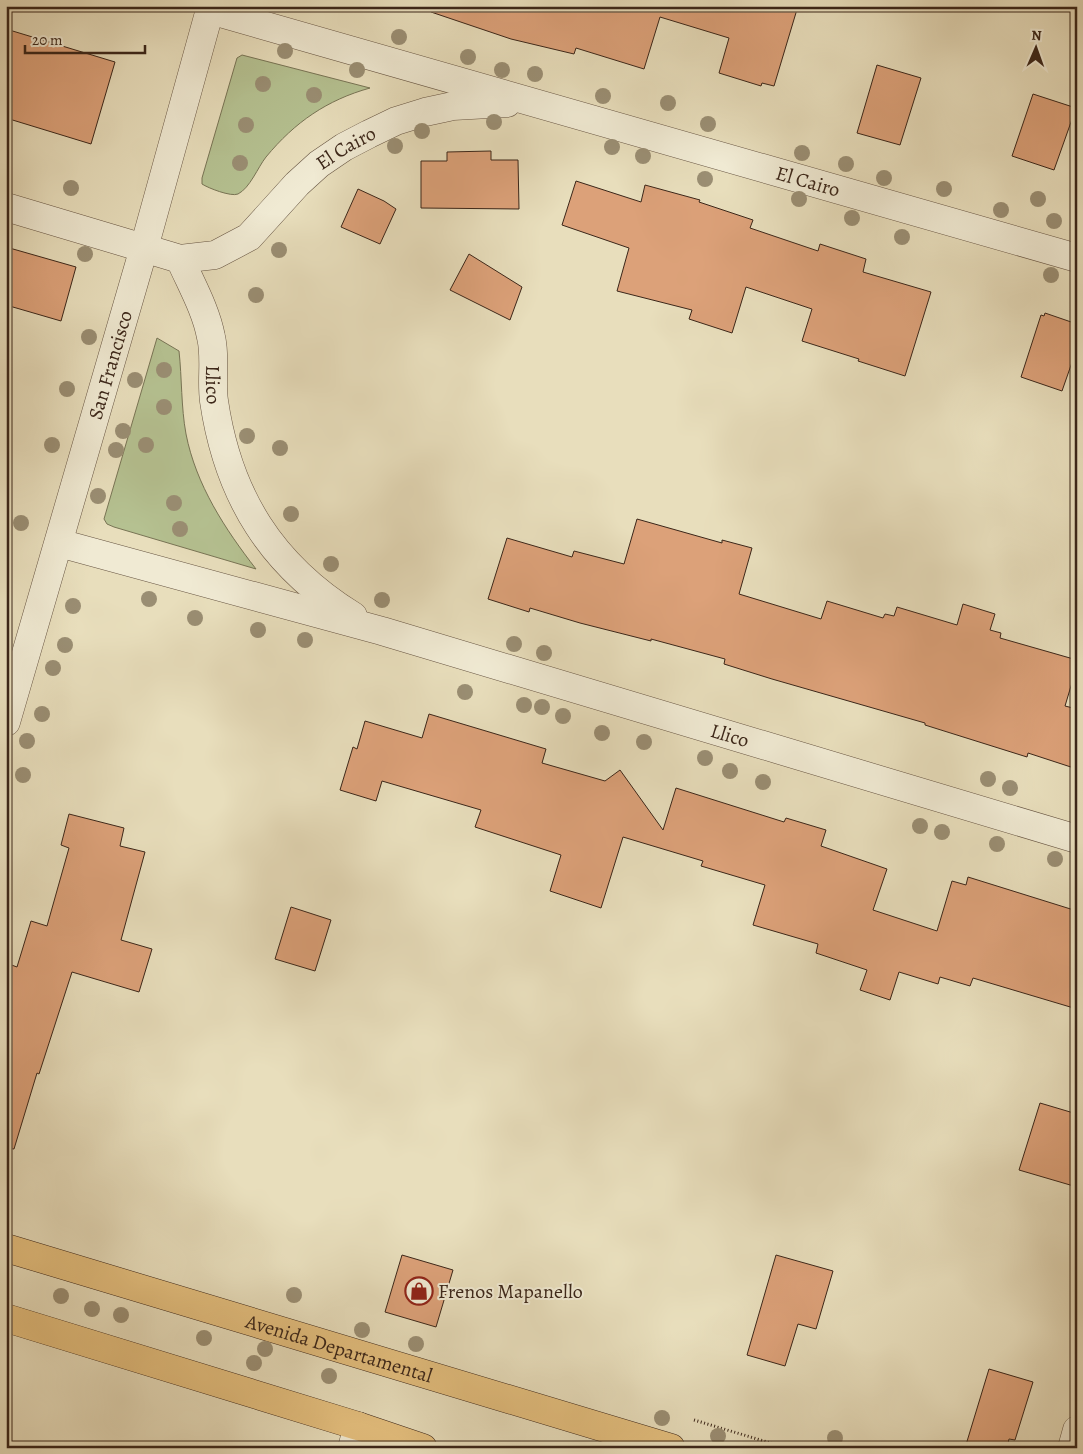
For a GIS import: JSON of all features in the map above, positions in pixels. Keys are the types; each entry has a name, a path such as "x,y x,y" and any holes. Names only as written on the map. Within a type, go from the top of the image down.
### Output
{"main road":[{"name":"Avenida Departamental","path":"6,1248 671,1448"},
{"path":"6,1318 355,1437 423,1448"}],"street":[{"name":"El Cairo","path":"210,8 1077,258"},
{"name":"San Francisco","path":"6,722 60,543 210,8"},
{"name":"El Cairo","path":"180,259 215,255 248,236 297,184 319,164 344,147 396,121 424,112 453,106 512,103 541,105"},
{"path":"6,207 180,259"},
{"name":"Llico","path":"180,259 212,337 213,398 218,427 225,457 236,485 250,512 266,537 306,582 329,601 355,618 382,631"},
{"name":"Llico","path":"60,543 382,631 1077,839"},
{"path":"1072,1448 1077,1430"}],"green space":[{"path":"242,55 370,88 326,106 300,123 277,144 246,187 235,195 205,186 202,184 202,178 237,58"},
{"path":"157,338 179,351 184,424 191,453 204,489 233,538 256,569 114,527 107,524 104,519"}],"building":[{"path":"432,6 798,6 774,86 762,83 761,86 719,73 729,38 660,17 644,69 576,48 574,54 511,39 431,12"},
{"path":"6,29 115,62 91,144 6,118"},
{"path":"877,65 921,78 900,145 857,133"},
{"path":"1033,94 1076,108 1054,170 1012,156"},
{"path":"491,151 491,160 518,160 519,209 421,208 421,161 447,161 447,152"},
{"path":"576,181 641,202 645,185 700,200 699,202 753,220 750,228 818,251 820,244 866,259 863,272 931,292 905,376 802,341 812,309 746,287 732,333 689,319 692,310 617,291 629,248 562,225"},
{"path":"358,189 396,209 380,244 341,227"},
{"path":"6,247 76,267 61,321 6,305"},
{"path":"469,254 522,287 510,320 450,290"},
{"path":"1045,313 1077,324 1077,348 1062,391 1021,377 1041,315 1044,316"},
{"path":"637,519 722,543 722,540 752,548 739,594 821,619 827,601 883,618 885,614 894,616 897,607 957,625 963,604 995,614 990,630 1001,633 1000,638 1077,660 1077,666 1065,706 1077,709 1077,769 1028,753 1027,757 925,725 925,723 724,664 725,659 651,639 651,641 580,623 530,608 529,612 488,599 507,538 572,557 574,551 624,564"},
{"path":"429,714 546,749 542,763 605,781 620,770 663,830 676,788 784,822 786,818 826,830 821,846 887,869 873,910 937,931 952,881 966,885 968,877 1077,911 1077,1009 973,978 970,986 940,977 938,984 899,972 890,1000 860,990 867,970 816,953 818,944 753,925 765,885 701,866 703,861 623,837 601,908 550,891 561,855 475,827 481,810 382,781 376,801 340,790 353,747 357,749 365,721 422,738"},
{"path":"69,814 124,828 120,846 145,852 121,940 152,949 139,992 72,972 39,1074 37,1073 14,1149 6,1148 6,963 17,967 31,921 47,926 69,848 61,845"},
{"path":"291,907 331,920 315,971 275,959"},
{"path":"1040,1103 1077,1114 1077,1187 1019,1170"},
{"name":"Frenos Mapanello","path":"402,1255 453,1270 436,1327 385,1312"},
{"path":"776,1255 833,1271 816,1329 798,1324 785,1366 747,1355"},
{"path":"989,1369 1033,1382 1015,1440 1009,1439 1007,1448 965,1448"}],"place":[{"name":"Frenos Mapanello","path":"419,1291"}]}
